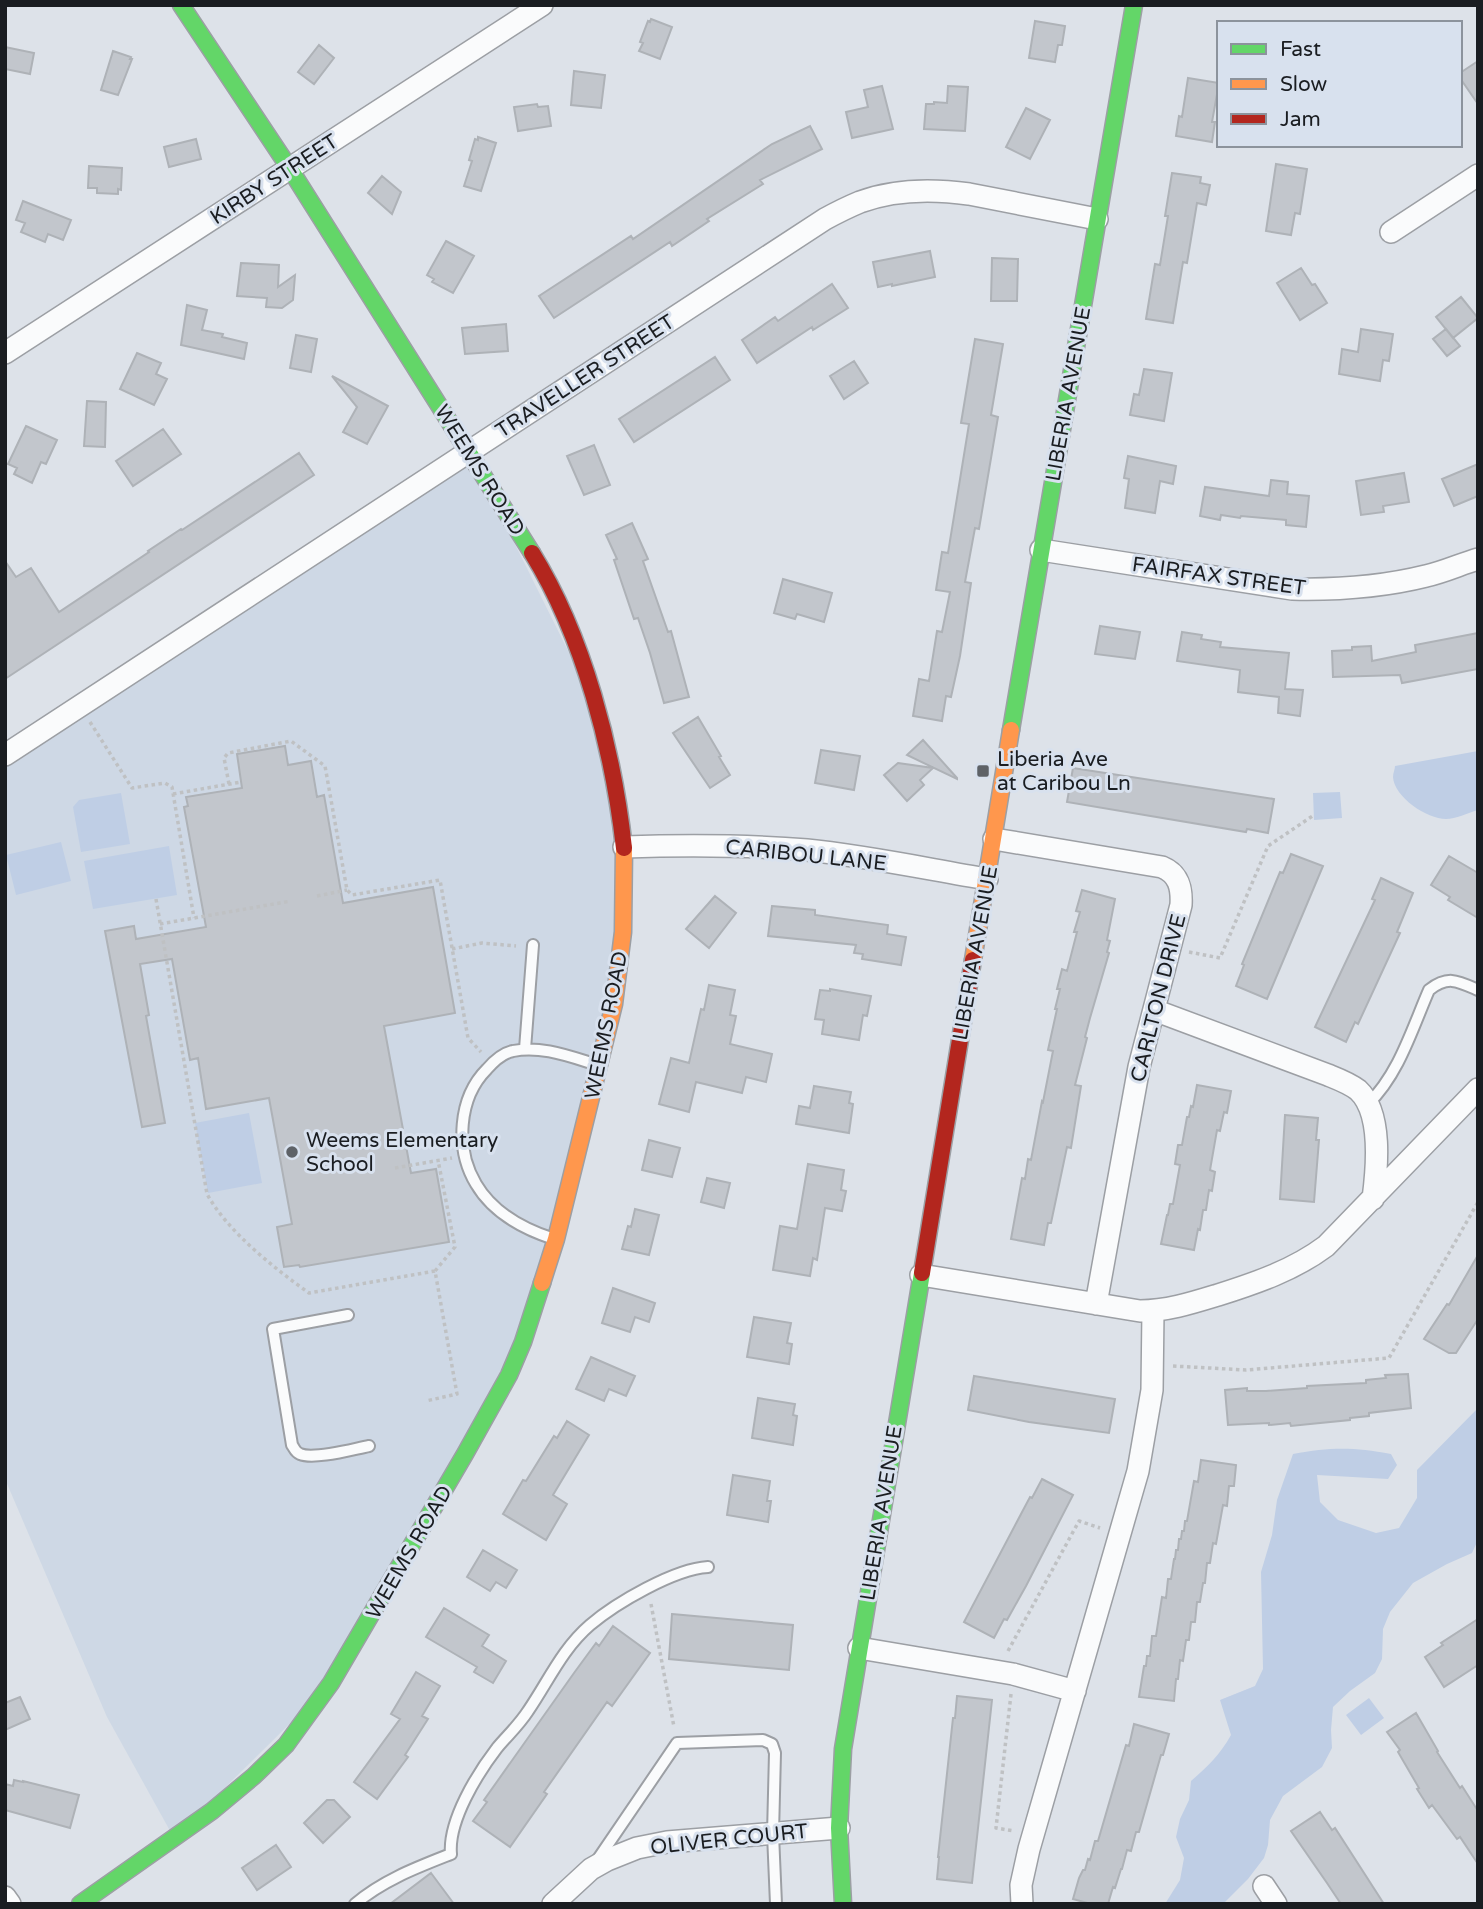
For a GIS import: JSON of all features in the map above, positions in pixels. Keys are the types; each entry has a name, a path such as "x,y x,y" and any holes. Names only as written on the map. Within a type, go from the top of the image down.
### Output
{"street":[{"name":"WEEMS ROAD","path":"80,1904 212,1811 286,1745 331,1683 509,1376 523,1342 556,1239 614,1004 623,932 624,846 613,774 599,713 560,608 538,563 469,452 290,169 181,5"},
{"name":"KIRBY STREET","path":"5,353 542,5"},
{"name":"LIBERIA AVENUE","path":"843,1904 839,1828 843,1749 1134,5"},
{"path":"1391,232 1478,175"},
{"name":"TRAVELLER STREET","path":"5,755 825,219 860,202 892,194 950,191 1097,219"},
{"name":"FAIRFAX STREET","path":"1041,550 1292,589 1331,590 1382,585 1429,575 1478,559"},
{"name":"CARLTON DRIVE","path":"994,839 1169,870 1180,883 1182,892 1181,905 1139,1068 1096,1304"},
{"name":"CARIBOU LANE","path":"624,846 700,845 809,850 987,879"},
{"path":"1154,1010 1328,1074 1360,1092 1368,1104 1374,1126 1377,1167 1373,1199"},
{"path":"921,1275 1153,1311 1193,1303 1255,1284 1297,1264 1326,1246 1478,1089"},
{"path":"1022,1904 1021,1885 1032,1837 1138,1471 1152,1390 1153,1311"},
{"path":"859,1648 1007,1673 1074,1691"},
{"name":"OLIVER COURT","path":"553,1904 591,1869 636,1848 667,1842 839,1828"},
{"path":"1264,1886 1276,1904"},
{"path":"5,1897 10,1904"}],"lane":[{"path":"525,1049 533,946"},
{"path":"1368,1104 1391,1076 1429,990 1438,983 1450,980 1478,990"},
{"path":"556,1239 531,1231 508,1218 489,1201 476,1184 464,1155 463,1116 467,1098 473,1085 492,1064 510,1051 525,1049 554,1052 600,1066"},
{"path":"348,1315 273,1329 295,1450 300,1454 312,1456 369,1446"},
{"path":"355,1904 389,1881 451,1854 453,1828 476,1781 494,1752 527,1712 570,1646 588,1627 613,1608 683,1571 708,1567"},
{"path":"591,1869 677,1743 763,1740 772,1744 775,1753 773,1834 776,1904"}],"path":[{"path":"93,727 132,788 165,783 172,788 194,918"},
{"path":"229,784 224,758 228,752 291,741 325,766 347,890 352,895 440,880 468,1038 492,1064"},
{"path":"173,794 241,782"},
{"path":"1170,949 1220,958 1268,846 1314,815"},
{"path":"317,896 347,890"},
{"path":"156,899 204,1185 215,1207 274,1268 309,1293 435,1271 455,1247 438,1160"},
{"path":"160,924 291,901"},
{"path":"452,949 482,943 533,946"},
{"path":"395,1168 464,1155"},
{"path":"1153,1365 1246,1370 1389,1358 1478,1202"},
{"path":"426,1401 457,1394 435,1271"},
{"path":"1032,1837 996,1828 1007,1673 1004,1659 1079,1521 1120,1534"},
{"path":"648,1589 677,1743"}],"shaded area":[{"name":"Weems Elementary School","path":"469,452 599,713 623,932 534,1310 331,1683 174,1838 107,1717 5,1479 5,755"},
{"path":"1478,751 1478,810 1454,818 1438,818 1413,806 1395,785 1395,766"},
{"path":"1340,792 1342,818 1314,820 1313,793"},
{"path":"121,793 130,844 81,852 73,807 79,800"},
{"path":"61,842 71,881 16,895 6,855"},
{"path":"169,846 177,895 93,909 84,861"},
{"path":"249,1113 262,1183 208,1193 195,1123"},
{"path":"1478,1408 1478,1540 1472,1553 1413,1583 1390,1612 1383,1629 1382,1659 1375,1673 1333,1707 1332,1748 1322,1767 1283,1796 1270,1820 1264,1858 1248,1879 1223,1904 1165,1904 1180,1880 1184,1858 1176,1837 1180,1819 1189,1800 1191,1781 1213,1760 1231,1735 1220,1700 1255,1686 1263,1669 1261,1572 1272,1535 1277,1500 1293,1454 1342,1449 1391,1454 1397,1465 1388,1479 1317,1475 1320,1502 1338,1520 1376,1533 1399,1528 1417,1498 1417,1470"},
{"path":"1369,1698 1384,1718 1361,1735 1346,1715"}],"building":[{"path":"651,19 672,27 660,59 639,51 643,43 640,42"},
{"path":"1035,21 1065,26 1062,45 1058,45 1055,62 1029,58"},
{"path":"319,45 334,58 314,84 298,72"},
{"path":"5,47 34,53 30,74 5,69"},
{"path":"113,51 132,59 118,95 101,90"},
{"path":"1478,61 1478,104 1462,81 1462,72"},
{"path":"574,71 605,75 601,108 571,105"},
{"path":"1188,78 1217,83 1212,142 1176,136 1179,116 1182,117"},
{"path":"882,86 893,129 852,138 846,112 868,107 864,90"},
{"path":"948,86 968,87 965,131 924,129 926,104 947,103"},
{"path":"537,104 538,107 548,106 551,126 518,131 514,107"},
{"path":"1026,108 1050,120 1030,159 1006,147"},
{"path":"810,126 822,149 760,180 763,184 707,219 709,221 672,246 670,242 554,318 539,296 631,236 633,239 772,144"},
{"path":"478,137 496,143 481,191 464,186 475,139 478,140"},
{"path":"196,139 201,159 169,167 164,147"},
{"path":"1276,164 1307,169 1300,214 1295,213 1291,235 1266,231"},
{"path":"89,166 122,168 121,190 118,189 118,194 97,193 97,188 88,188"},
{"path":"1172,173 1201,177 1200,183 1210,185 1206,205 1197,203 1187,263 1183,262 1173,323 1146,319 1155,264 1160,265"},
{"path":"382,176 401,192 392,214 368,193"},
{"path":"23,201 71,220 63,240 48,234 45,242 21,232 25,223 16,220"},
{"path":"446,241 474,256 453,293 432,282 434,279 427,275"},
{"path":"930,251 935,277 878,287 873,262"},
{"path":"992,258 1018,259 1017,301 991,301"},
{"path":"241,263 279,265 278,287 295,275 293,300 282,308 266,307 267,298 237,296"},
{"path":"1301,268 1327,303 1300,320 1277,283"},
{"path":"832,284 848,308 813,330 812,327 757,363 742,340 775,317 778,321"},
{"path":"1461,297 1478,318 1453,338 1436,317"},
{"path":"187,305 207,310 202,330 247,343 244,359 181,345"},
{"path":"506,324 508,351 465,354 462,328"},
{"path":"1361,329 1393,334 1389,361 1383,360 1380,381 1339,374 1342,349 1358,352"},
{"path":"1446,329 1460,346 1447,356 1433,339"},
{"path":"296,335 317,339 311,372 290,368"},
{"path":"975,339 1003,344 991,415 998,417 979,529 975,528 965,582 971,583 960,656 951,697 946,696 942,721 913,716 919,679 929,681 937,631 942,632 950,592 936,590 942,552 948,553 969,424 961,423"},
{"path":"137,353 161,363 156,374 167,379 154,405 120,389"},
{"path":"715,357 730,380 634,442 619,419"},
{"path":"854,361 868,383 844,399 830,376"},
{"path":"1144,369 1172,373 1164,421 1130,415 1134,394 1139,395"},
{"path":"332,376 388,406 367,444 343,432 357,407"},
{"path":"87,401 106,402 105,447 84,446"},
{"path":"26,426 57,440 46,464 41,462 32,483 14,474 17,468 8,464"},
{"path":"163,429 181,454 133,486 116,461"},
{"path":"594,445 610,485 584,495 567,456"},
{"path":"299,453 314,475 5,679 5,561 16,577 31,568 59,612"},
{"path":"1128,456 1176,466 1173,484 1160,481 1155,513 1125,508 1129,479 1124,478"},
{"path":"1478,464 1478,496 1454,506 1442,479"},
{"path":"1404,473 1409,502 1383,506 1384,512 1361,515 1356,481"},
{"path":"1271,480 1288,482 1287,494 1309,496 1306,527 1286,525 1286,520 1221,515 1220,520 1200,516 1205,487 1269,496"},
{"path":"632,523 648,559 643,561 668,632 671,631 689,697 664,703 638,618 634,619 614,560 617,559 606,535"},
{"path":"783,579 832,593 824,622 797,614 795,619 774,613"},
{"path":"1100,626 1140,632 1135,659 1095,654"},
{"path":"1182,632 1221,642 1220,647 1289,653 1285,689 1303,690 1300,716 1278,713 1279,697 1238,692 1240,670 1177,661"},
{"path":"1478,633 1478,669 1402,683 1400,675 1333,677 1332,651 1371,646 1372,661 1416,652 1415,645"},
{"path":"698,717 730,775 710,788 673,733"},
{"path":"923,740 957,778 957,779 907,755"},
{"path":"285,746 288,765 311,761 317,797 324,795 343,903 433,887 455,1013 384,1026 411,1173 436,1169 449,1242 300,1267 284,1267 277,1227 292,1224 269,1098 206,1109 198,1058 190,1060 172,959 140,964 149,1015 146,1016 165,1123 142,1127 105,931 134,926 136,939 206,927 184,807 188,806 186,797 242,788 237,754"},
{"path":"821,750 860,756 854,790 815,783"},
{"path":"898,763 933,768 920,780 924,785 907,801 884,775"},
{"path":"1073,768 1274,799 1268,833 1247,829 1246,832 1067,802"},
{"path":"1291,854 1323,866 1267,999 1236,986 1244,965 1242,964 1280,872 1283,873"},
{"path":"1449,856 1478,873 1478,918 1448,900 1450,897 1431,885"},
{"path":"1381,878 1413,893 1397,932 1400,933 1358,1024 1355,1022 1346,1042 1315,1027 1375,900 1372,899"},
{"path":"1082,890 1115,899 1107,940 1110,941 1109,953 1085,1037 1087,1038 1075,1085 1081,1086 1071,1148 1067,1147 1044,1245 1011,1239 1022,1178 1025,1179 1028,1159 1031,1160 1053,1051 1048,1050 1060,989 1057,989 1062,969 1067,971 1077,932 1074,932 1080,912 1076,911"},
{"path":"715,896 736,913 709,948 686,929"},
{"path":"772,906 815,910 815,915 888,925 887,934 906,937 901,965 862,959 863,954 854,953 856,945 768,936"},
{"path":"709,985 735,990 730,1015 736,1016 730,1044 772,1054 766,1082 746,1077 742,1093 696,1082 689,1112 659,1104 671,1058 689,1063"},
{"path":"830,989 871,996 867,1016 863,1015 859,1040 822,1034 824,1020 815,1019 820,990"},
{"path":"1197,1085 1231,1091 1227,1113 1224,1112 1220,1131 1217,1130 1210,1170 1215,1172 1212,1191 1209,1190 1194,1250 1161,1244 1170,1204 1173,1204 1180,1165 1175,1164 1178,1145 1182,1145"},
{"path":"814,1086 851,1092 849,1103 853,1104 849,1133 796,1124 799,1106 810,1108"},
{"path":"1285,1115 1318,1118 1314,1202 1280,1199"},
{"path":"649,1140 680,1148 672,1177 642,1170"},
{"path":"808,1164 844,1170 841,1190 846,1191 842,1211 825,1208 817,1260 813,1258 810,1276 773,1270 780,1226 797,1229"},
{"path":"707,1178 730,1183 724,1208 701,1202"},
{"path":"635,1209 659,1215 649,1255 622,1249"},
{"path":"1478,1255 1478,1319 1456,1353 1449,1353 1424,1339 1447,1304 1449,1305"},
{"path":"613,1288 655,1303 649,1322 635,1317 630,1332 602,1323"},
{"path":"754,1317 791,1323 787,1343 792,1344 789,1364 747,1357"},
{"path":"591,1357 635,1376 626,1396 609,1389 604,1401 576,1389"},
{"path":"1408,1374 1411,1408 1369,1413 1369,1416 1350,1420 1291,1426 1290,1423 1228,1425 1225,1390 1247,1388 1247,1391 1266,1391 1366,1383 1366,1380 1386,1378 1385,1375"},
{"path":"974,1376 1115,1399 1109,1433 968,1410"},
{"path":"758,1398 795,1404 793,1415 797,1416 793,1445 752,1438"},
{"path":"567,1421 589,1435 553,1495 567,1504 546,1540 503,1514 523,1480 526,1481 554,1436 557,1438"},
{"path":"1201,1460 1236,1465 1234,1486 1229,1486 1227,1506 1223,1505 1216,1544 1213,1543 1200,1602 1197,1602 1195,1622 1191,1622 1183,1661 1180,1660 1174,1701 1139,1697 1144,1666 1147,1656 1150,1656 1152,1636 1156,1636 1162,1597 1166,1598 1168,1579 1171,1579 1179,1539 1187,1521 1194,1481 1198,1482"},
{"path":"733,1475 770,1481 768,1522 727,1515"},
{"path":"1042,1479 1073,1495 1026,1586 994,1638 964,1622"},
{"path":"483,1550 517,1570 506,1588 496,1582 490,1591 467,1577"},
{"path":"444,1608 489,1635 482,1646 506,1661 493,1683 474,1672 477,1667 426,1637"},
{"path":"672,1614 793,1625 789,1670 669,1659"},
{"path":"1478,1619 1478,1665 1444,1687 1425,1657"},
{"path":"613,1626 650,1653 612,1706 607,1702 544,1792 547,1794 510,1847 473,1821 487,1802 484,1800 574,1673 596,1643 599,1646"},
{"path":"416,1672 440,1686 422,1716 428,1719 405,1755 408,1757 377,1799 354,1782 400,1719 391,1714"},
{"path":"957,1696 992,1700 972,1883 937,1879"},
{"path":"20,1697 30,1719 5,1730 5,1703"},
{"path":"1416,1713 1437,1752 1478,1811 1478,1864 1460,1837 1457,1839 1432,1805 1429,1808 1398,1752 1400,1750 1387,1732"},
{"path":"1134,1724 1169,1734 1139,1832 1136,1832 1131,1851 1127,1850 1108,1904 1091,1904 1073,1899 1079,1878 1088,1859 1090,1860 1095,1841 1098,1841"},
{"path":"14,1780 79,1795 70,1828 5,1810 5,1784 13,1786"},
{"path":"327,1800 334,1800 350,1817 323,1843 304,1823"},
{"path":"1320,1812 1332,1830 1335,1828 1384,1904 1341,1904 1291,1831"},
{"path":"276,1845 291,1867 257,1890 242,1868"},
{"path":"431,1873 454,1904 390,1904"}],"traffic: fast":[{"path":"181,5 290,169 532,553"},
{"path":"1011,730 1134,5"},
{"path":"843,1904 839,1828 843,1749 922,1273"},
{"path":"80,1904 212,1811 286,1745 331,1683 509,1375 542,1283"}],"traffic: slow":[{"path":"973,960 1011,730"},
{"path":"542,1283 556,1239 614,1004 623,932 624,848"}],"traffic: jam":[{"path":"532,553 567,621 593,695 612,772 624,848"},
{"path":"922,1273 973,960"}],"place":[{"name":"Liberia Ave at Caribou Ln","path":"983,771"},
{"name":"Weems Elementary School","path":"292,1152"}]}
